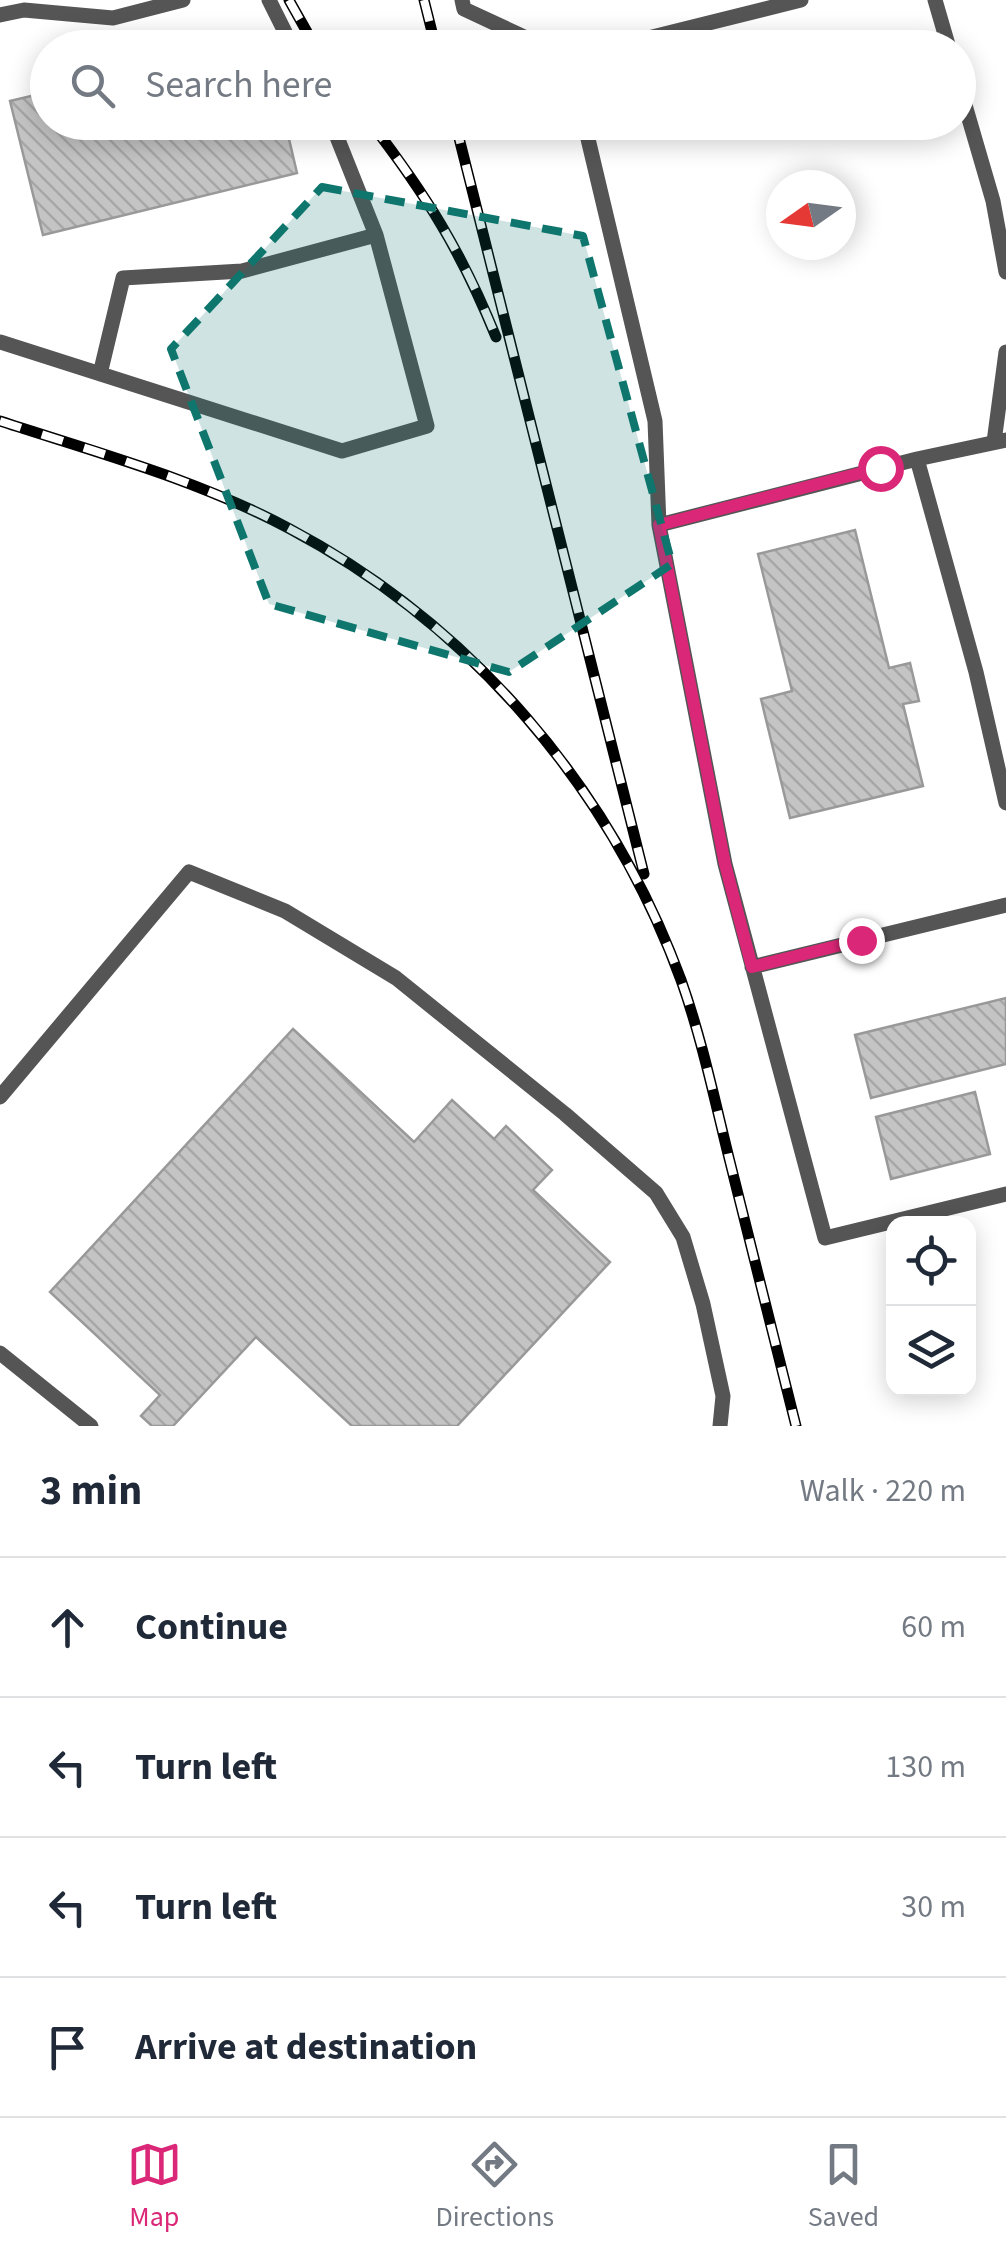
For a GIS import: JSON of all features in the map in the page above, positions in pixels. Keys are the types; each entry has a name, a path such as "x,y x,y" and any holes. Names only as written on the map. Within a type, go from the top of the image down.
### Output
{"lane":[{"path":"0,15 24,10 113,18 183,0"},
{"path":"269,0 284,30"},
{"path":"462,0 464,9 509,30"},
{"path":"680,30 800,0"},
{"path":"936,0 944,30"},
{"path":"0,342 342,451 428,426 376,235 338,140"},
{"path":"588,140 654,421 659,525 725,864 825,1238 1006,1194"},
{"path":"976,140 993,200 1006,272"},
{"path":"100,374 123,278 242,271 376,235"},
{"path":"659,525 917,458 1000,441 1006,352"},
{"path":"917,458 976,672 1006,803"},
{"path":"0,1097 188,872 284,912 396,978 656,1194 683,1237 703,1304 724,1396 720,1426"},
{"path":"752,967 1006,906"},
{"path":"0,1353 90,1426"}],"highlighted area":[{"path":"322,187 583,236 672,564 509,672 269,604 171,349"}],"building":[{"path":"30,96 30,140 289,140 297,173 43,235 10,101"},
{"path":"855,530 889,668 910,663 919,701 903,704 923,786 790,818 761,699 792,691 758,554"},
{"path":"1006,998 1006,1064 871,1098 855,1035"},
{"path":"293,1029 414,1142 452,1100 494,1139 506,1126 552,1170 533,1190 610,1262 457,1426 352,1426 256,1337 173,1426 152,1426 141,1416 160,1395 50,1292"},
{"path":"975,1092 990,1154 891,1179 876,1117"}],"railway":[{"path":"289,0 306,30"},
{"path":"424,0 432,30"},
{"path":"383,140 441,225 496,337"},
{"path":"460,140 644,874"},
{"path":"0,421 184,482 290,529 356,568 417,613 475,663 527,718 574,778 615,842 651,909 681,980 708,1071 796,1426"}],"route":[{"path":"861,940 752,967 725,864 659,525 880,468"}]}
